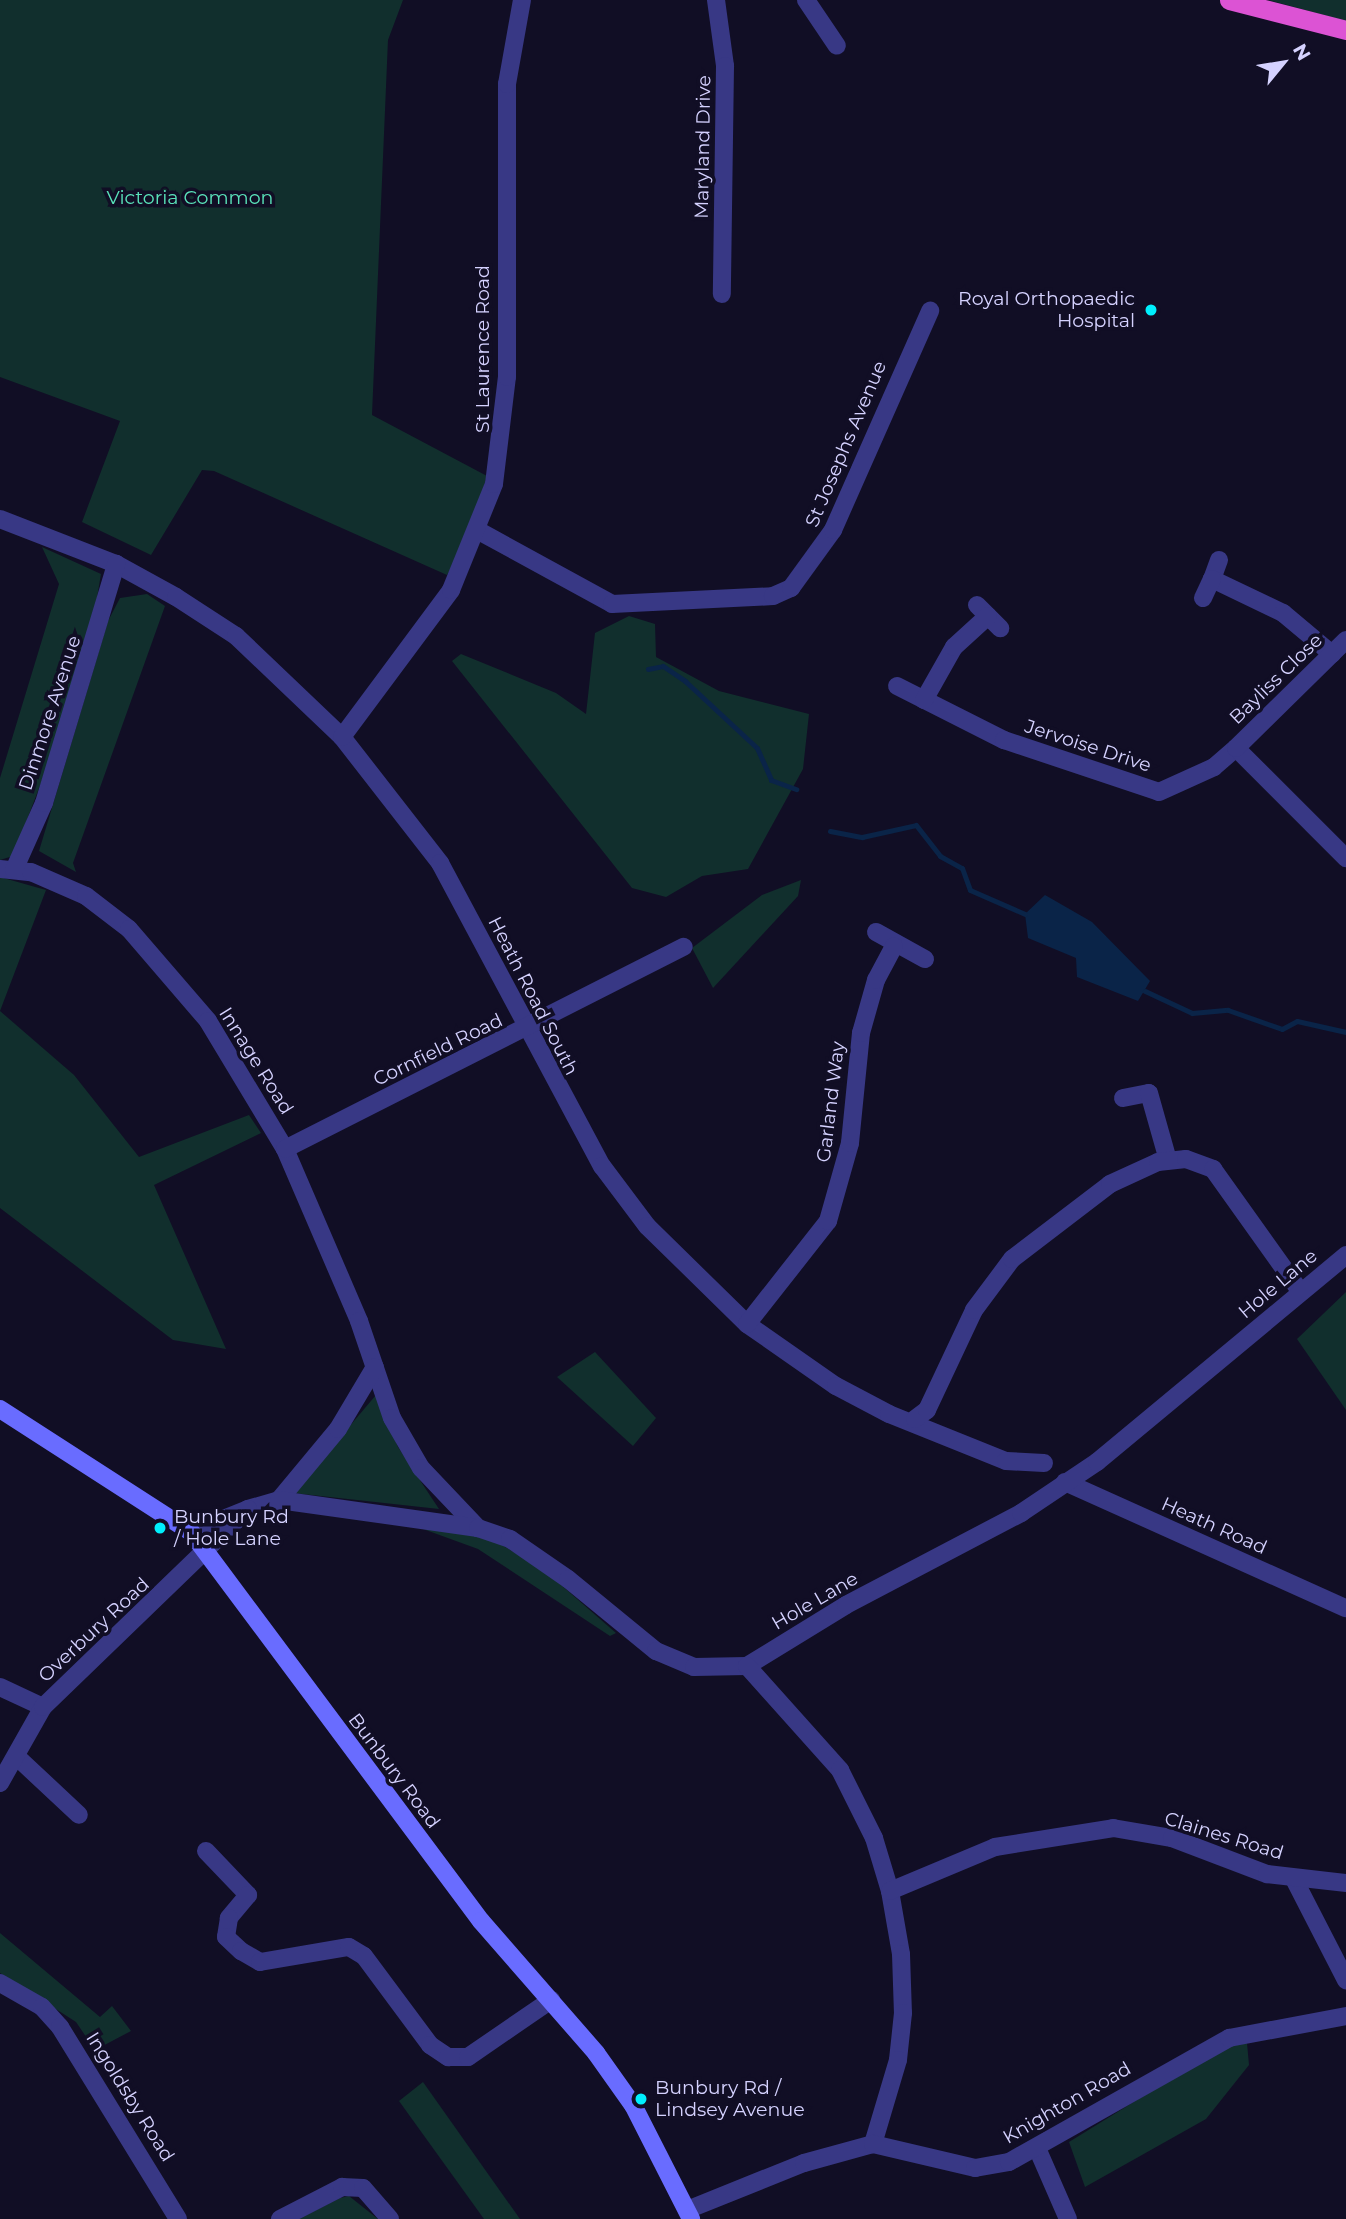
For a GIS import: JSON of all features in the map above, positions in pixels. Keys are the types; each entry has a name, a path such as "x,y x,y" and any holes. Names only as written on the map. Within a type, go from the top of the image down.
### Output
{"highway":[{"path":"1229,0 1346,30"}],"main road":[{"name":"Bunbury Road","path":"0,1409 191,1532 383,1793 633,2105 689,2215"}],"street":[{"name":"St Laurence Road","path":"342,737 425,631 477,530 504,442 503,188 512,34 522,0"},
{"name":"Maryland Drive","path":"716,0 725,66 722,294"},
{"path":"806,0 837,46"},
{"name":"St Josephs Avenue","path":"477,530 612,604 773,596 790,589 833,530 930,311"},
{"name":"Heath Road South","path":"0,519 116,564 236,636 342,737 440,863 525,1031 602,1166 647,1226 747,1324 836,1386 1006,1461 1044,1463"},
{"path":"1203,598 1219,560"},
{"name":"Dinmore Avenue","path":"7,870 44,803 116,564"},
{"path":"1212,579 1283,613 1332,654"},
{"path":"924,700 954,647 988,616"},
{"name":"Bayliss Close","path":"1236,748 1346,640"},
{"name":"Jervoise Drive","path":"897,687 1004,740 1159,792 1214,767 1236,748"},
{"path":"1236,748 1346,858"},
{"name":"Innage Road","path":"7,870 86,896 129,929 208,1021 285,1149 375,1367 392,1418 421,1468 478,1528"},
{"path":"876,932 894,946 925,959"},
{"name":"Garland Way","path":"747,1324 828,1221 850,1143 861,1033 876,980 894,946"},
{"name":"Cornfield Road","path":"285,1149 525,1031 684,947"},
{"path":"1123,1098 1149,1093 1168,1160"},
{"path":"915,1419 927,1410 974,1310 1023,1247 1110,1184 1168,1160 1213,1169 1300,1291"},
{"name":"Hole Lane","path":"191,1532 248,1509 279,1500 478,1528 510,1539 559,1572 656,1651 694,1667 747,1666 1065,1482 1195,1384 1300,1291 1346,1255"},
{"path":"279,1500 338,1429 375,1367"},
{"name":"Heath Road","path":"1065,1482 1346,1608"},
{"path":"207,1552 248,1509"},
{"name":"Overbury Road","path":"0,1783 43,1707 207,1552"},
{"path":"747,1666 840,1770 874,1838 890,1891 903,2013 898,2060 873,2144"},
{"path":"0,1687 43,1707"},
{"path":"16,1756 79,1815"},
{"name":"Claines Road","path":"890,1891 995,1847 1113,1828 1172,1838 1294,1879 1346,1883"},
{"path":"206,1852 248,1895 229,1917 226,1937 241,1951 260,1962 349,1947 364,1955 430,2045 447,2057 468,2057 551,2000"},
{"path":"1294,1879 1346,1980"},
{"name":"Ingoldsby Road","path":"0,1983 42,2007 60,2027 100,2081 178,2219"},
{"name":"Knighton Road","path":"689,2215 804,2163 873,2144 975,2168 1037,2148 1184,2057 1229,2038 1346,2016"},
{"path":"1037,2148 1068,2219"},
{"path":"280,2219 342,2187 363,2188 390,2219"}],"green space":[{"name":"Victoria Common","path":"0,0 403,0 388,40 372,415 487,476 467,541 447,575 214,471 202,470 151,555 82,522 120,421 0,377"},
{"path":"1268,0 1346,0 1346,21"},
{"path":"42,547 101,574 92,627 41,783 13,856 0,860 0,778 59,584"},
{"path":"147,594 165,606 73,863 76,872 39,851 108,621 120,598"},
{"path":"629,616 655,624 656,657 719,691 809,714 803,769 748,869 702,876 666,897 632,888 452,661 461,654 556,693 586,714 595,633"},
{"path":"0,877 46,890 0,1011"},
{"path":"801,880 798,896 713,988 692,948 762,895"},
{"path":"0,1011 74,1075 139,1157 249,1115 261,1133 154,1185 226,1349 173,1340 0,1208"},
{"path":"1346,1292 1346,1410 1297,1339"},
{"path":"595,1352 656,1418 633,1446 557,1377"},
{"path":"376,1395 398,1447 439,1509 293,1493"},
{"path":"423,1529 485,1535 544,1570 616,1633 610,1636 478,1549"},
{"path":"0,1933 100,2017 112,2006 131,2031 95,2050 76,2022 0,1973"},
{"path":"1247,2043 1249,2065 1206,2119 1085,2187 1069,2142 1221,2048"},
{"path":"423,2082 520,2219 484,2219 399,2101"},
{"path":"349,2196 378,2219 299,2219 340,2198"}],"water":[{"path":"1045,895 1092,922 1150,981 1138,1001 1077,977 1076,958 1028,938 1025,914"}],"waterway":[{"path":"648,669 663,666 685,681 757,748 771,780 796,789"},
{"path":"830,831 862,837 916,825 940,856 962,868 970,890 1025,914"},
{"path":"1145,991 1192,1013 1228,1010 1282,1029 1297,1021 1346,1032"}],"place":[{"name":"Royal Orthopaedic Hospital","path":"1151,310"},
{"name":"Bunbury Rd / Hole Lane","path":"160,1528"},
{"name":"Bunbury Rd / Lindsey Avenue","path":"641,2099"}]}
